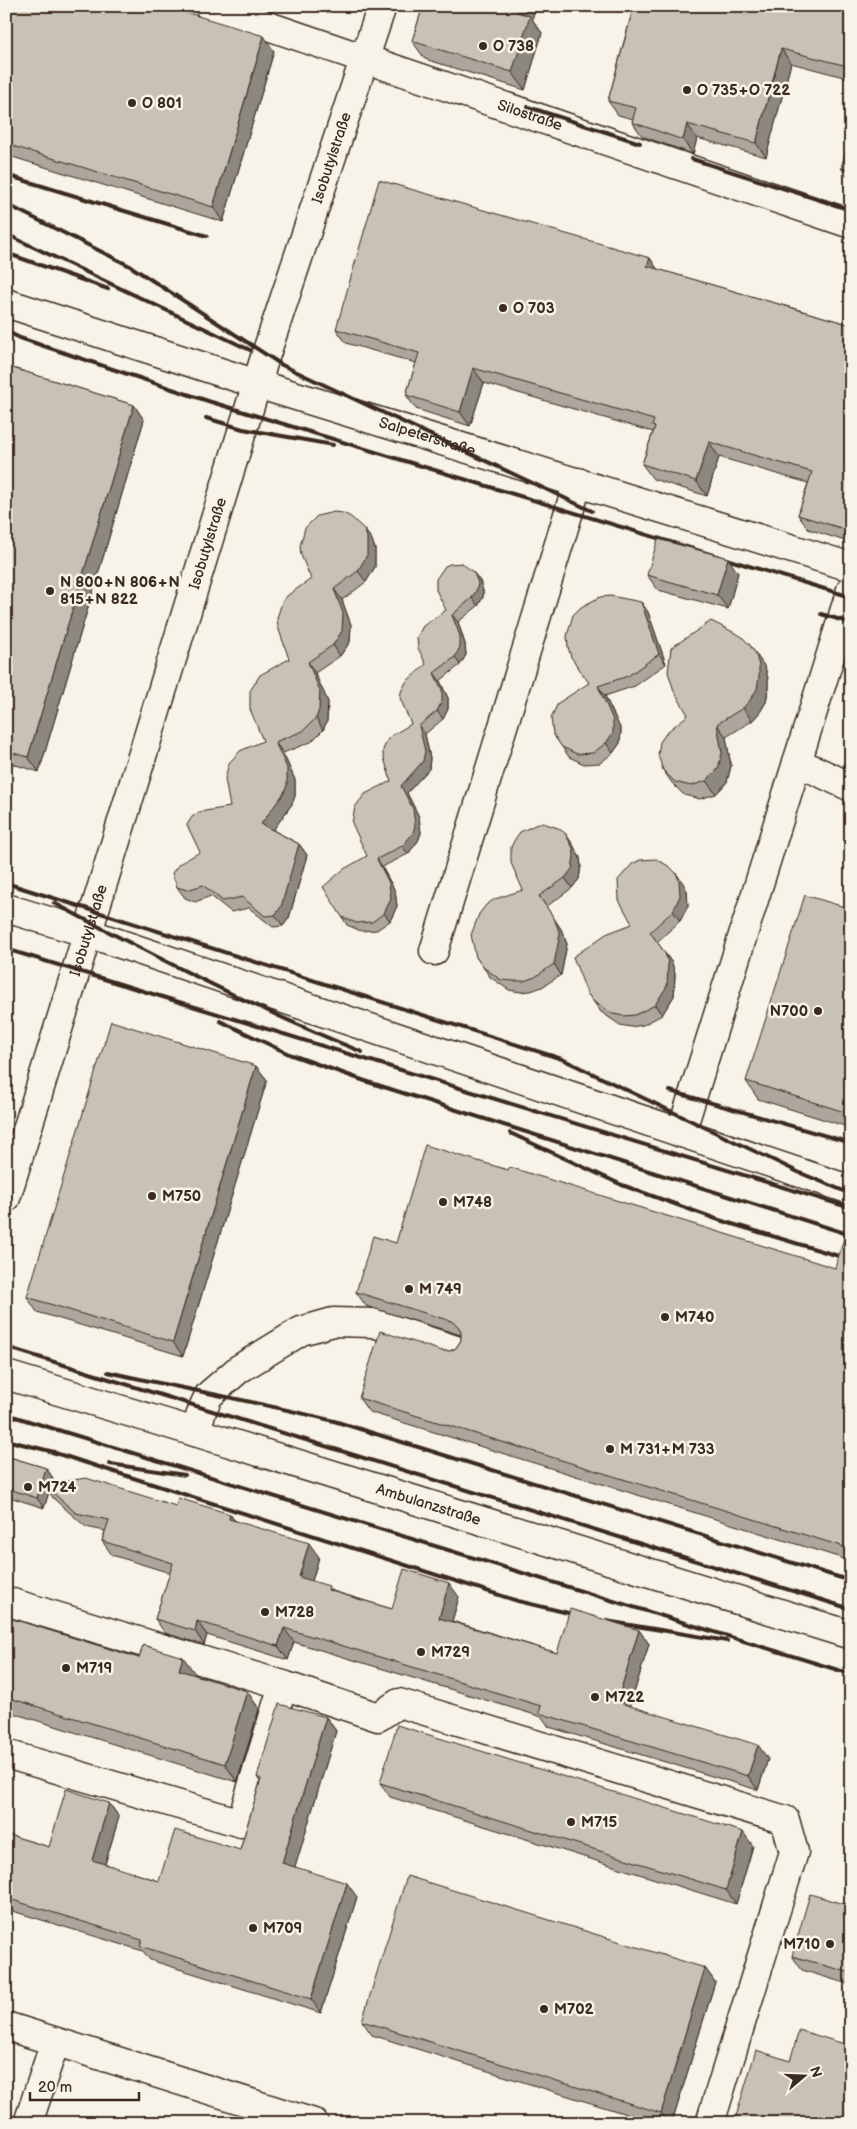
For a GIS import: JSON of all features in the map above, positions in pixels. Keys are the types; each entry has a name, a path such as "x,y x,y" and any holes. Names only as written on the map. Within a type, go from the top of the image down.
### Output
{"street":[{"name":"Silostraße","path":"209,6 851,224"},
{"name":"Isobutylstraße","path":"6,1198 257,384 382,6"},
{"name":"Salpeterstraße","path":"6,303 257,384 851,567"},
{"path":"434,951 578,482"},
{"path":"681,1132 851,590"},
{"path":"797,762 851,787"},
{"path":"6,908 88,933 851,1190"},
{"path":"195,1432 209,1395 239,1369 301,1331 333,1322 373,1323 456,1350"},
{"name":"Ambulanzstraße","path":"6,1375 851,1635"},
{"path":"6,1601 283,1685 378,1716 399,1703 786,1820 794,1852 710,2123"},
{"path":"6,1754 241,1823 283,1685"},
{"path":"6,2026 259,2115 314,2123"},
{"path":"28,2123 55,2042"}],"building":[{"name":"O 801","path":"6,6 165,6 264,36 213,207 6,144"},
{"name":"O 738","path":"423,6 518,6 517,12 530,16 512,72 412,41"},
{"name":"O 735+O 722","path":"634,6 851,6 851,67 781,49 756,143 687,124 683,140 632,122 636,108 608,101"},
{"path":"851,135 851,171 841,168"},
{"path":"379,180 650,258 647,266 851,325 851,531 798,515 812,472 709,442 696,481 642,464 655,427 652,426 654,420 473,368 460,412 406,395 419,353 336,329"},
{"name":"N 800+N 806+N 815+N 822","path":"6,366 134,405 28,757 6,751"},
{"path":"334,512 343,513 351,517 364,529 367,537 367,555 358,571 334,589 343,613 342,631 333,645 308,662 320,691 319,710 316,718 303,731 275,742 287,768 287,785 284,793 261,824 299,844 281,907 275,915 265,916 242,897 223,901 203,885 187,890 177,887 172,873 179,864 200,852 187,825 192,817 199,812 230,807 225,779 229,763 240,751 263,741 250,709 250,691 260,675 289,659 278,627 277,618 282,602 288,595 311,579 301,555 300,546 305,528 317,516"},
{"path":"658,539 728,558 717,595 647,575"},
{"path":"462,563 474,573 478,583 477,589 472,598 452,615 460,636 460,647 455,657 434,673 442,690 442,701 437,711 419,726 425,751 423,761 401,786 413,809 415,825 413,833 402,846 377,859 389,883 391,899 384,913 372,922 356,923 342,917 323,887 344,869 367,856 352,823 355,807 365,794 391,781 383,750 391,736 411,724 400,698 401,692 406,682 426,664 418,648 417,637 423,626 446,610 436,590 436,579 445,566"},
{"path":"611,596 641,602 659,654 628,676 598,686 613,720 613,733 606,743 593,753 577,754 562,747 553,734 551,718 558,703 589,683 571,657 567,636 573,615 581,607 600,597"},
{"path":"711,621 741,636 749,644 756,654 759,677 757,689 743,708 717,724 722,753 718,769 706,781 691,786 675,782 663,770 658,755 660,742 667,732 688,715 674,691 668,672 671,648"},
{"path":"543,823 558,828 565,833 573,848 574,856 572,869 565,878 539,896 554,918 560,934 554,964 535,977 524,981 501,980 483,967 476,957 471,935 479,914 486,905 495,899 523,890 511,863 511,847 520,832"},
{"path":"656,859 670,867 676,873 679,880 680,896 673,911 650,932 665,953 668,963 667,986 655,1005 635,1015 613,1014 594,1002 587,993 573,957 606,934 632,924 619,900 618,880 632,864 640,860"},
{"name":"N700","path":"805,895 851,909 851,1114 746,1081"},
{"name":"M750","path":"111,1021 256,1066 173,1342 27,1297"},
{"path":"425,1145 508,1170 509,1167 835,1268 846,1232 851,1233 851,1549 359,1398 380,1331 442,1351 450,1351 456,1348 461,1340 461,1332 458,1326 451,1321 356,1292 373,1236 396,1243"},
{"name":"M724","path":"6,1456 46,1468 37,1498 6,1488"},
{"path":"86,1478 176,1506 178,1498 230,1514 229,1519 309,1543 299,1577 329,1586 328,1590 392,1609 404,1569 449,1583 439,1618 557,1653 570,1609 639,1630 617,1702 758,1745 748,1776 539,1713 541,1706 284,1628 278,1646 197,1621 195,1631 155,1619 173,1563 102,1541 109,1520 76,1513 44,1485"},
{"name":"M719","path":"6,1617 139,1658 143,1645 183,1657 179,1670 247,1691 225,1764 6,1697"},
{"path":"279,1704 326,1717 282,1863 347,1883 311,1999 140,1946 142,1940 6,1898 6,1834 49,1847 66,1789 109,1803 92,1860 159,1881 175,1830 240,1850 261,1779 257,1777"},
{"name":"M715","path":"397,1725 743,1832 726,1890 380,1783"},
{"name":"M702","path":"407,1876 705,1968 661,2113 362,2021"},
{"name":"M710","path":"810,1894 851,1906 851,1973 792,1956"},
{"path":"799,2030 851,2046 851,2123 734,2123 756,2050 790,2061"}],"railway":[{"path":"528,107 640,143"},
{"path":"692,159 851,210"},
{"path":"6,175 207,236"},
{"path":"6,204 130,266 282,365 592,511"},
{"path":"6,234 250,350"},
{"path":"6,253 108,289"},
{"path":"6,331 20,338 208,401 851,597"},
{"path":"206,418 243,429 333,445"},
{"path":"821,614 851,623"},
{"path":"6,883 562,1059 798,1172 851,1194"},
{"path":"54,903 244,1000 362,1052"},
{"path":"6,949 851,1208"},
{"path":"220,1021 289,1054 365,1081 851,1235"},
{"path":"670,1091 851,1143"},
{"path":"510,1133 622,1185 719,1220 845,1258"},
{"path":"6,1347 851,1609"},
{"path":"108,1372 334,1421 851,1581"},
{"path":"6,1414 851,1674"},
{"path":"6,1440 54,1452"},
{"path":"49,1451 518,1601 581,1616"},
{"path":"110,1464 185,1475"},
{"path":"606,1621 727,1641"}],"place":[{"name":"O 738","path":"483,46"},
{"name":"O 735+O 722","path":"687,90"},
{"name":"O 801","path":"132,103"},
{"name":"O 703","path":"503,308"},
{"name":"N 800+N 806+N 815+N 822","path":"50,591"},
{"name":"N700","path":"818,1011"},
{"name":"M750","path":"152,1196"},
{"name":"M748","path":"443,1202"},
{"name":"M 749","path":"409,1289"},
{"name":"M740","path":"665,1317"},
{"name":"M 731+M 733","path":"610,1449"},
{"name":"M724","path":"28,1487"},
{"name":"M728","path":"265,1612"},
{"name":"M729","path":"421,1652"},
{"name":"M719","path":"66,1668"},
{"name":"M722","path":"595,1697"},
{"name":"M715","path":"571,1822"},
{"name":"M709","path":"253,1928"},
{"name":"M710","path":"830,1944"},
{"name":"M702","path":"544,2009"}]}
